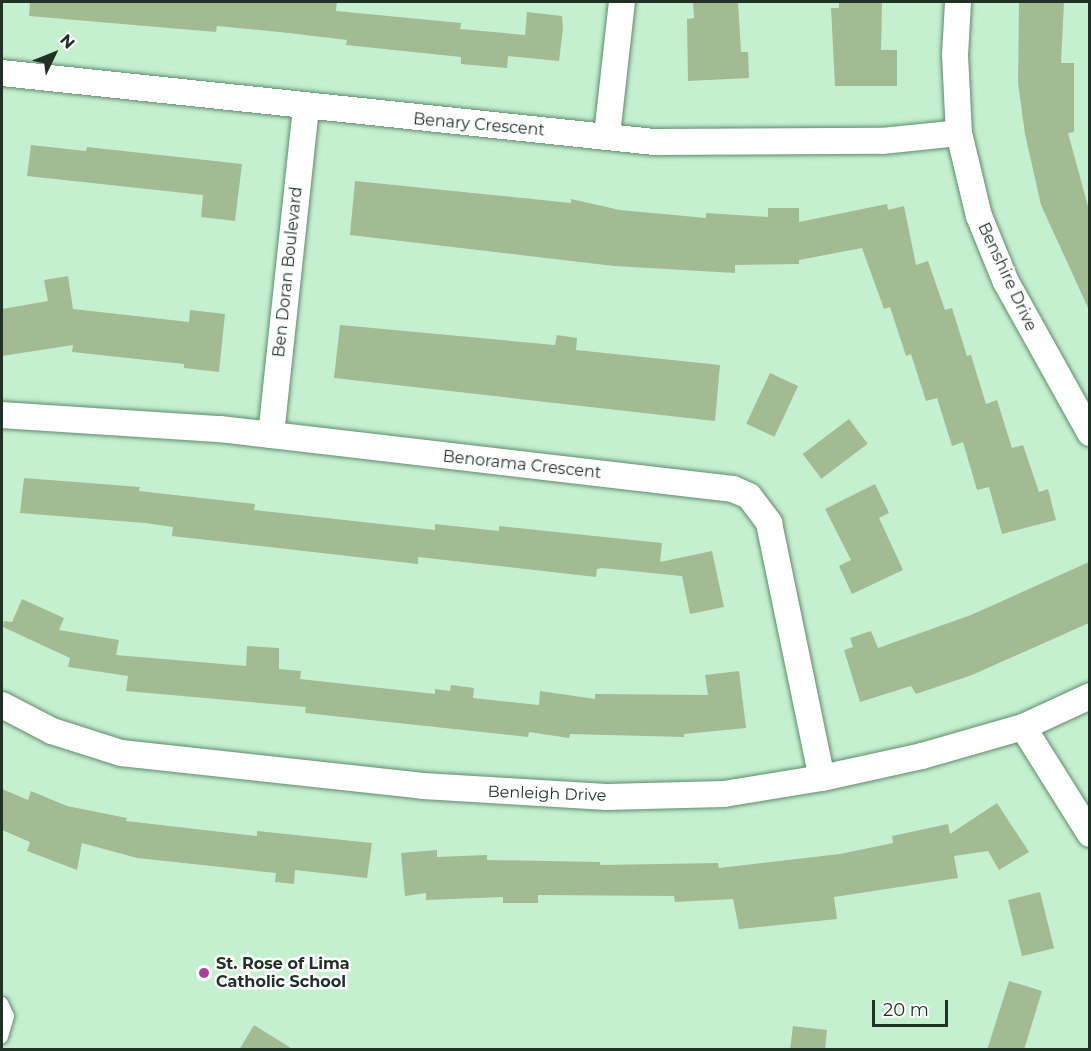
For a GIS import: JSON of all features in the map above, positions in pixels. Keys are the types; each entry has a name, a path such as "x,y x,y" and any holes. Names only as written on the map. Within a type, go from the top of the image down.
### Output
{"street":[{"path":"607,135 622,2"},
{"name":"Benshire Drive","path":"958,2 955,55 959,133 965,169 994,255 1032,332 1089,433"},
{"name":"Benary Crescent","path":"2,73 306,108 607,135 654,142 758,144 882,141 959,133"},
{"name":"Ben Doran Boulevard","path":"271,435 306,108"},
{"name":"Benorama Crescent","path":"2,415 51,416 271,435 733,489 749,496 769,523 822,778"},
{"name":"Benleigh Drive","path":"2,705 52,731 122,753 496,793 607,797 724,794 822,778 922,756 1023,727 1089,696"},
{"path":"1023,727 1089,834"}],"lane":[{"path":"2,1003 8,1016 2,1037"}],"building":[{"path":"30,2 337,2 336,11 461,23 460,29 525,35 527,12 562,16 563,29 559,61 508,56 507,68 461,64 461,57 346,45 347,40 289,33 217,26 216,32 29,16"},
{"path":"693,2 738,2 741,52 748,52 749,78 688,81 687,19 694,18"},
{"path":"839,2 882,2 881,50 897,50 897,86 835,86 831,8 839,8"},
{"path":"1019,2 1064,2 1061,63 1074,63 1074,132 1068,133 1089,210 1089,310 1041,205 1025,134 1018,83"},
{"path":"31,145 86,151 87,147 242,164 235,221 201,217 203,195 27,176"},
{"path":"355,181 571,203 571,199 620,210 706,218 706,213 768,217 768,208 799,208 799,222 887,204 888,210 904,206 916,265 928,261 945,310 952,308 967,356 971,355 986,404 997,400 1012,448 1023,445 1039,492 1048,489 1056,520 1002,534 989,487 977,490 963,442 952,446 937,398 926,401 911,354 906,356 890,307 884,309 862,248 799,260 799,264 735,265 735,273 614,266 350,235"},
{"path":"68,276 73,309 189,322 190,310 225,314 219,372 184,368 184,364 72,352 73,345 2,356 2,309 48,301 44,280"},
{"path":"340,325 555,345 557,335 577,338 576,350 720,365 715,421 334,378"},
{"path":"770,373 798,386 774,437 746,424"},
{"path":"849,419 868,444 821,479 803,454"},
{"path":"24,478 140,487 139,491 255,504 254,510 435,530 435,524 499,531 499,526 662,543 660,562 712,551 724,607 690,614 682,576 602,568 597,569 596,577 418,557 418,564 172,536 173,527 145,523 20,513"},
{"path":"875,484 889,513 879,518 903,570 852,594 839,566 851,560 825,509"},
{"path":"1089,562 1089,623 972,675 916,694 911,686 860,702 844,650 853,647 850,638 871,631 878,648 971,615"},
{"path":"22,599 64,618 59,630 119,640 116,655 246,666 247,646 279,648 279,669 301,671 300,679 435,694 435,689 450,691 451,685 474,688 473,698 539,705 540,691 595,699 595,694 708,695 705,675 739,671 746,728 684,734 684,737 570,734 569,738 529,732 528,737 305,713 306,707 126,691 128,676 68,667 70,658 3,627 4,621 12,622"},
{"path":"2,789 28,800 31,791 67,806 127,818 126,821 257,836 257,831 372,843 367,878 295,870 294,884 275,882 276,873 137,858 82,843 77,870 27,851 30,842 2,830"},
{"path":"997,803 1029,852 999,870 988,851 954,856 958,878 834,897 837,919 739,929 733,899 675,902 674,896 538,895 538,903 503,903 503,897 426,900 426,893 405,896 401,853 437,850 437,857 487,855 487,860 600,862 600,865 718,863 719,868 840,854 893,843 892,836 948,824 950,834"},
{"path":"1040,892 1054,948 1022,956 1008,900"},
{"path":"1009,981 1042,991 1024,1050 987,1050"},
{"path":"254,1025 294,1050 239,1050"},
{"path":"793,1026 827,1030 825,1050 790,1050"}],"place":[{"name":"St. Rose of Lima Catholic School","path":"204,973"}]}
